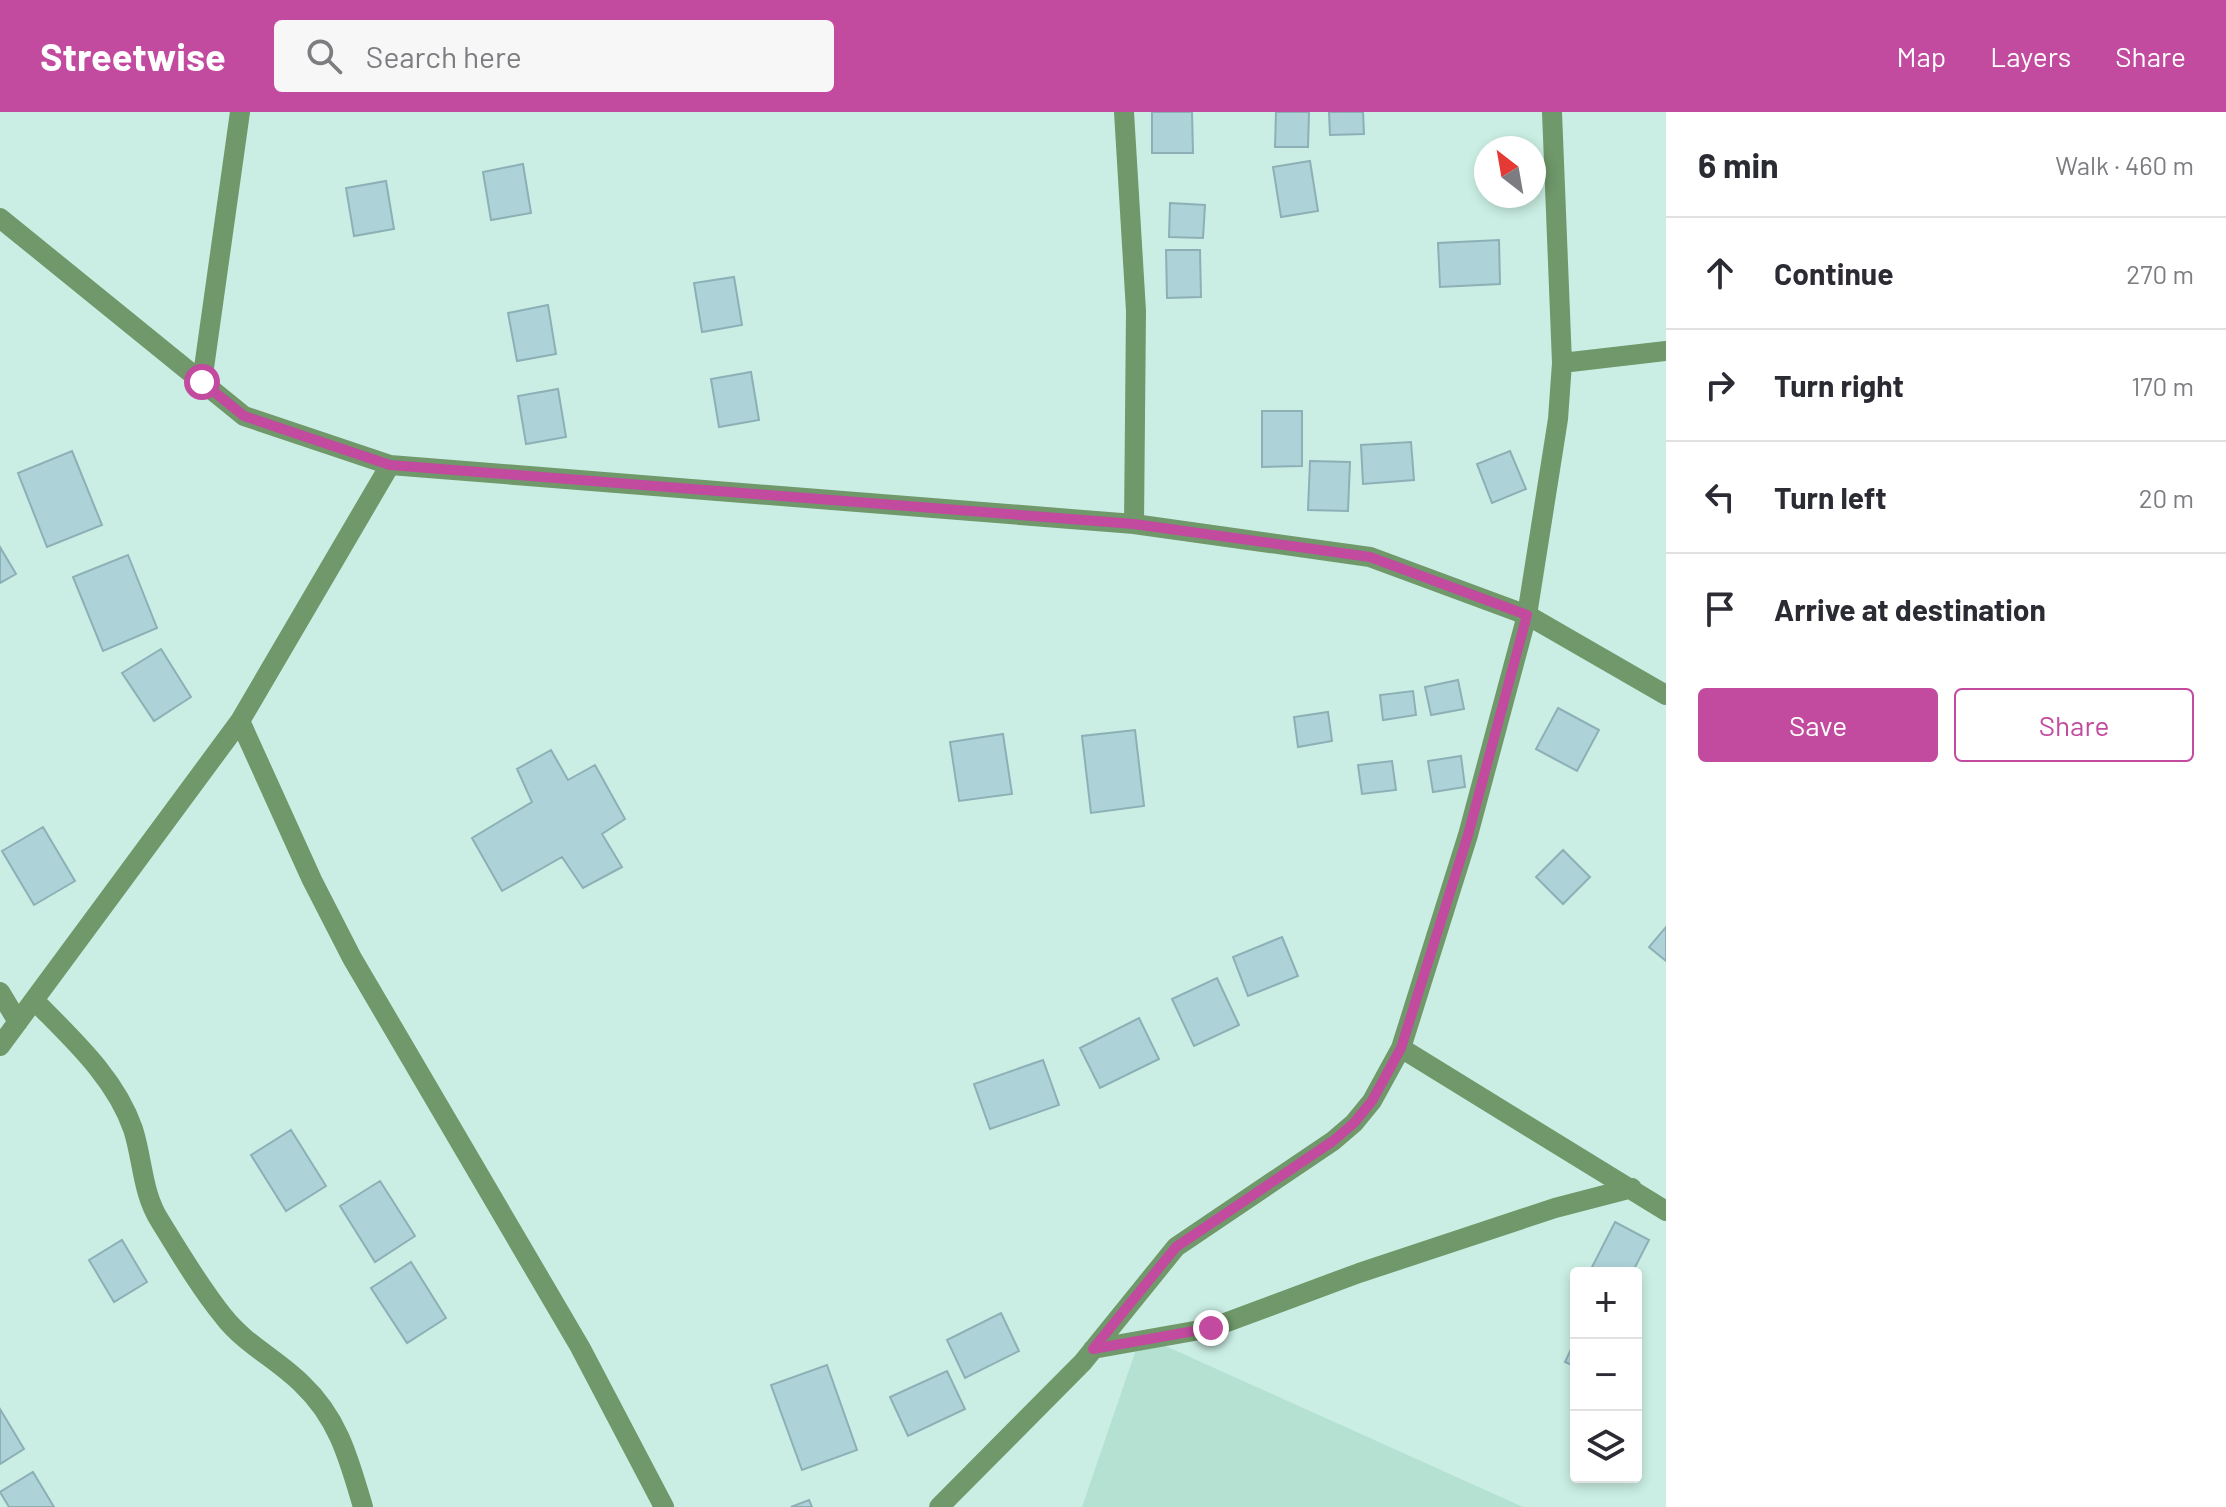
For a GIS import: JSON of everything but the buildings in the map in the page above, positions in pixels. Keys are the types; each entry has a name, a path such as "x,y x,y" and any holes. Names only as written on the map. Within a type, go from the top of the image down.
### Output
{"street":[{"path":"202,382 240,112"},
{"path":"1124,112 1136,311 1134,524"},
{"path":"939,1507 1093,1349 1176,1247 1333,1141 1354,1123 1372,1101 1401,1048 1468,835 1527,615 1558,419 1562,363 1552,112"},
{"path":"0,218 244,416 390,465 1134,524 1370,557 1527,615 1666,695"},
{"path":"1562,363 1666,351"},
{"path":"0,1046 240,721 390,465"},
{"path":"240,721 312,880 352,958 580,1347 664,1507"},
{"path":"0,992 18,1022"},
{"path":"34,1000 82,1049 120,1100 133,1130 147,1196 158,1219 224,1318 302,1383 325,1410 344,1443 363,1507"},
{"path":"1401,1048 1666,1211"},
{"path":"1093,1349 1211,1328 1359,1273 1525,1218 1632,1188"}],"shaded area":[{"path":"1141,1335 1523,1507 1082,1507"}],"route":[{"path":"202,382 244,416 390,465 1134,524 1370,557 1527,615 1468,835 1401,1048 1372,1101 1354,1123 1333,1141 1176,1247 1093,1349 1211,1328"}]}
